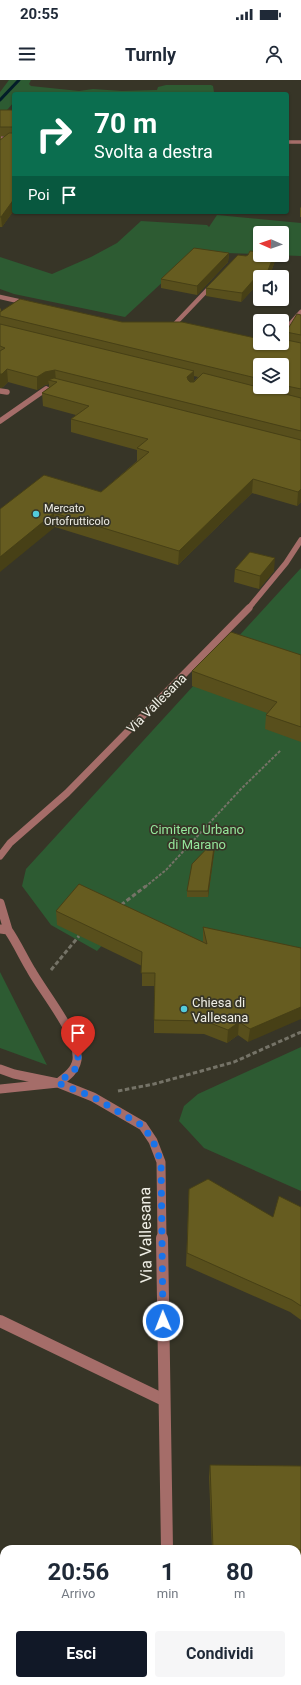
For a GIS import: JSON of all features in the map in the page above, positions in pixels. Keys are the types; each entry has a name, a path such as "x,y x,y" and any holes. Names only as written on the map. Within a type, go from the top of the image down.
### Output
{"street":[{"path":"0,138 12,139"},
{"path":"4,143 8,139"},
{"path":"289,142 301,142"},
{"path":"172,327 218,278"},
{"path":"0,297 30,304"},
{"path":"289,325 301,312"},
{"path":"165,327 178,327"},
{"path":"0,421 47,388 55,386 62,388"},
{"path":"0,391 7,392"},
{"name":"Via Vallesana","path":"0,856 10,843 67,793 244,614 286,563 301,540"},
{"path":"0,903 4,930 74,1041 78,1057 75,1069 58,1083 14,1074 0,1069"},
{"name":"Via Vallesana","path":"0,1089 58,1083 93,1097 143,1126 153,1141 161,1162 166,1545"},
{"path":"0,1321 164,1400"}],"path":[{"path":"119,906 126,903 166,870 241,789 281,750"},
{"path":"39,985 79,936"},
{"path":"93,1097 154,1084 234,1062 301,1032"}],"green space":[{"path":"9,80 31,80 29,84 31,86 79,91 93,89 122,91 157,90 158,87 166,85 211,85 213,86 214,92 12,92 12,104 0,118 0,92"},
{"path":"217,215 301,223 301,256 289,256 289,226 253,226 253,254 195,252 125,317 14,294 0,289 0,257 52,274 91,257 117,243 141,221 207,225 209,227"},
{"name":"Cimitero Urbano di Marano","path":"301,568 301,961 217,943 113,933 97,951 51,925 22,886 26,869"},
{"path":"0,972 47,1065 0,1048"},
{"path":"301,1047 301,1191 204,1148 179,1121 184,1106 198,1094"}],"building":[{"path":"0,110 12,110 12,127 0,127"},
{"path":"9,133 12,133 12,202 1,217 0,217 0,140"},
{"path":"194,248 229,253 197,286 161,279"},
{"path":"250,251 253,251 253,262 271,262 268,270 253,270 253,280 242,293 206,288 238,255 248,255"},
{"path":"20,299 122,322 182,322 253,337 253,350 289,350 289,340 301,343 301,389 289,386 289,358 253,358 253,377 0,316 0,312"},
{"path":"297,314 301,315 301,335 289,333 289,327"},
{"path":"0,324 194,371 187,377 190,382 194,382 203,373 253,386 253,394 285,394 301,398 301,431 55,370 45,372 37,377 7,369 0,374 0,351 5,348 0,346"},
{"path":"54,378 301,440 301,489 298,492 253,479 179,551 54,513 0,557 0,509 44,475 101,492 149,452 137,448 148,439 71,419 89,406 42,393 57,382 48,380"},
{"path":"250,552 275,558 260,576 235,569"},
{"path":"231,632 301,655 301,727 266,715 277,702 192,671"},
{"path":"215,840 208,891 187,891 192,864"},
{"path":"79,884 207,944 203,927 301,948 301,1007 250,1029 239,1022 228,1030 205,1021 154,1020 155,973 141,973 142,952 56,911"},
{"path":"208,1179 273,1217 279,1196 301,1207 301,1306 292,1300 187,1253 189,1189"},
{"path":"210,1465 301,1466 301,1545 213,1545"}],"waterway":[{"path":"0,100 19,80"}],"place":[{"name":"Mercato Ortofrutticolo","path":"36,514"},
{"name":"Chiesa di Vallesana","path":"184,1009"}],"route":[{"path":"78,1057 75,1069 58,1083 93,1097 143,1126 153,1141 161,1162 163,1321"}]}
